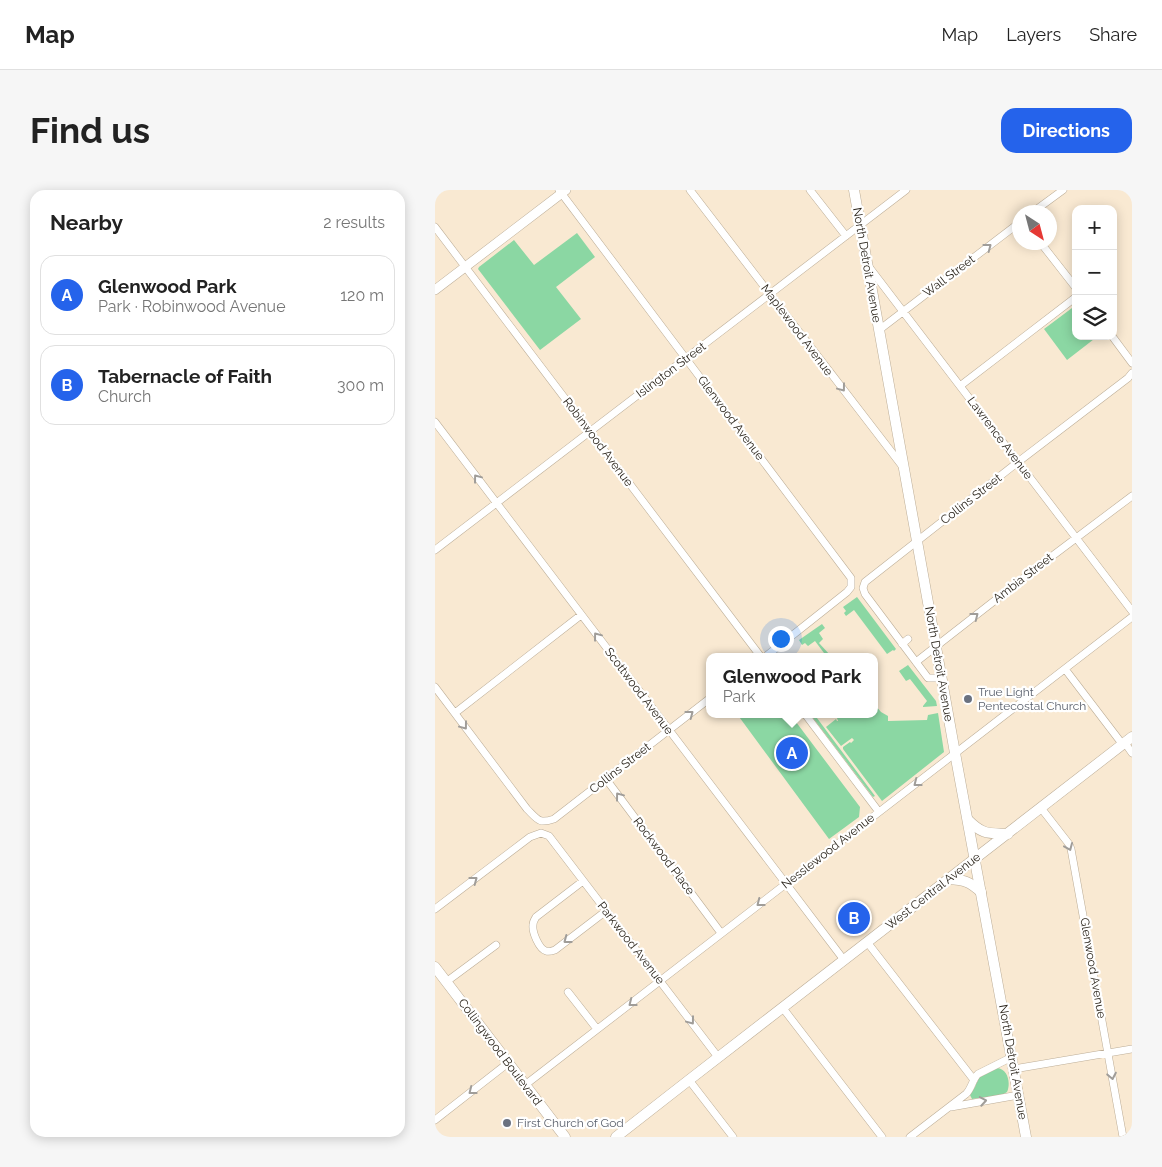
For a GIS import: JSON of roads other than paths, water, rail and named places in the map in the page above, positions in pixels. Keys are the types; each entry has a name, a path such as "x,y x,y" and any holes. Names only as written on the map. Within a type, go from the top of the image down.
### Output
{"main road":[{"name":"North Detroit Avenue","path":"854,190 905,470 929,627 936,646 1026,1137"},
{"name":"West Central Avenue","path":"616,1137 1126,742"},
{"path":"968,820 983,832 1008,834"},
{"path":"949,879 969,882 981,892"},
{"name":"Collingwood Boulevard","path":"435,967 565,1137"}],"street":[{"name":"Maplewood Avenue","path":"690,190 905,470"},
{"path":"811,190 846,236"},
{"name":"Islington Street","path":"435,550 907,190"},
{"path":"1043,205 1063,190"},
{"path":"435,290 562,191"},
{"name":"Glenwood Avenue","path":"562,191 849,575 851,584 847,592 770,653"},
{"name":"Robinwood Avenue","path":"435,227 758,653"},
{"name":"Wall Street","path":"879,330 1012,228"},
{"path":"1046,250 1072,283"},
{"name":"Lawrence Avenue","path":"867,265 1132,611"},
{"path":"960,386 1072,300"},
{"path":"1115,340 1132,362"},
{"name":"Collins Street","path":"916,662 905,641 863,590 863,584 1132,373"},
{"name":"Scottwood Avenue","path":"435,422 844,960"},
{"name":"Ambia Street","path":"916,662 1132,496"},
{"path":"435,687 455,713 581,615"},
{"name":"Nesslewood Avenue","path":"525,1085 1132,617"},
{"path":"916,662 928,678 942,678"},
{"path":"1065,669 1126,742 1132,753"},
{"name":"Collins Street","path":"455,713 527,809 538,820 544,822 554,819 706,701"},
{"path":"808,718 879,812"},
{"name":"Rockwood Place","path":"606,779 721,933"},
{"name":"Glenwood Avenue","path":"1041,808 1071,849 1123,1137"},
{"name":"Parkwood Avenue","path":"435,909 530,837 541,833 549,836 718,1057"},
{"path":"583,881 536,917 533,930 542,949 549,952 555,950 606,911"},
{"path":"867,942 974,1080"},
{"path":"447,982 496,945"},
{"path":"568,992 597,1029"},
{"path":"782,1007 882,1137"},
{"path":"1014,1069 1132,1049"},
{"path":"910,1137 969,1091 976,1076 1012,1057"},
{"path":"435,1120 508,1063"},
{"path":"689,1080 733,1137"},
{"path":"948,1108 1019,1095"}],"place":[{"name":"True Light Pentecostal Church","path":"968,699"},
{"name":"Glenwood Park","path":"792,753"},
{"name":"Tabernacle of Faith","path":"854,918"},
{"name":"First Church of God","path":"507,1123"}]}
